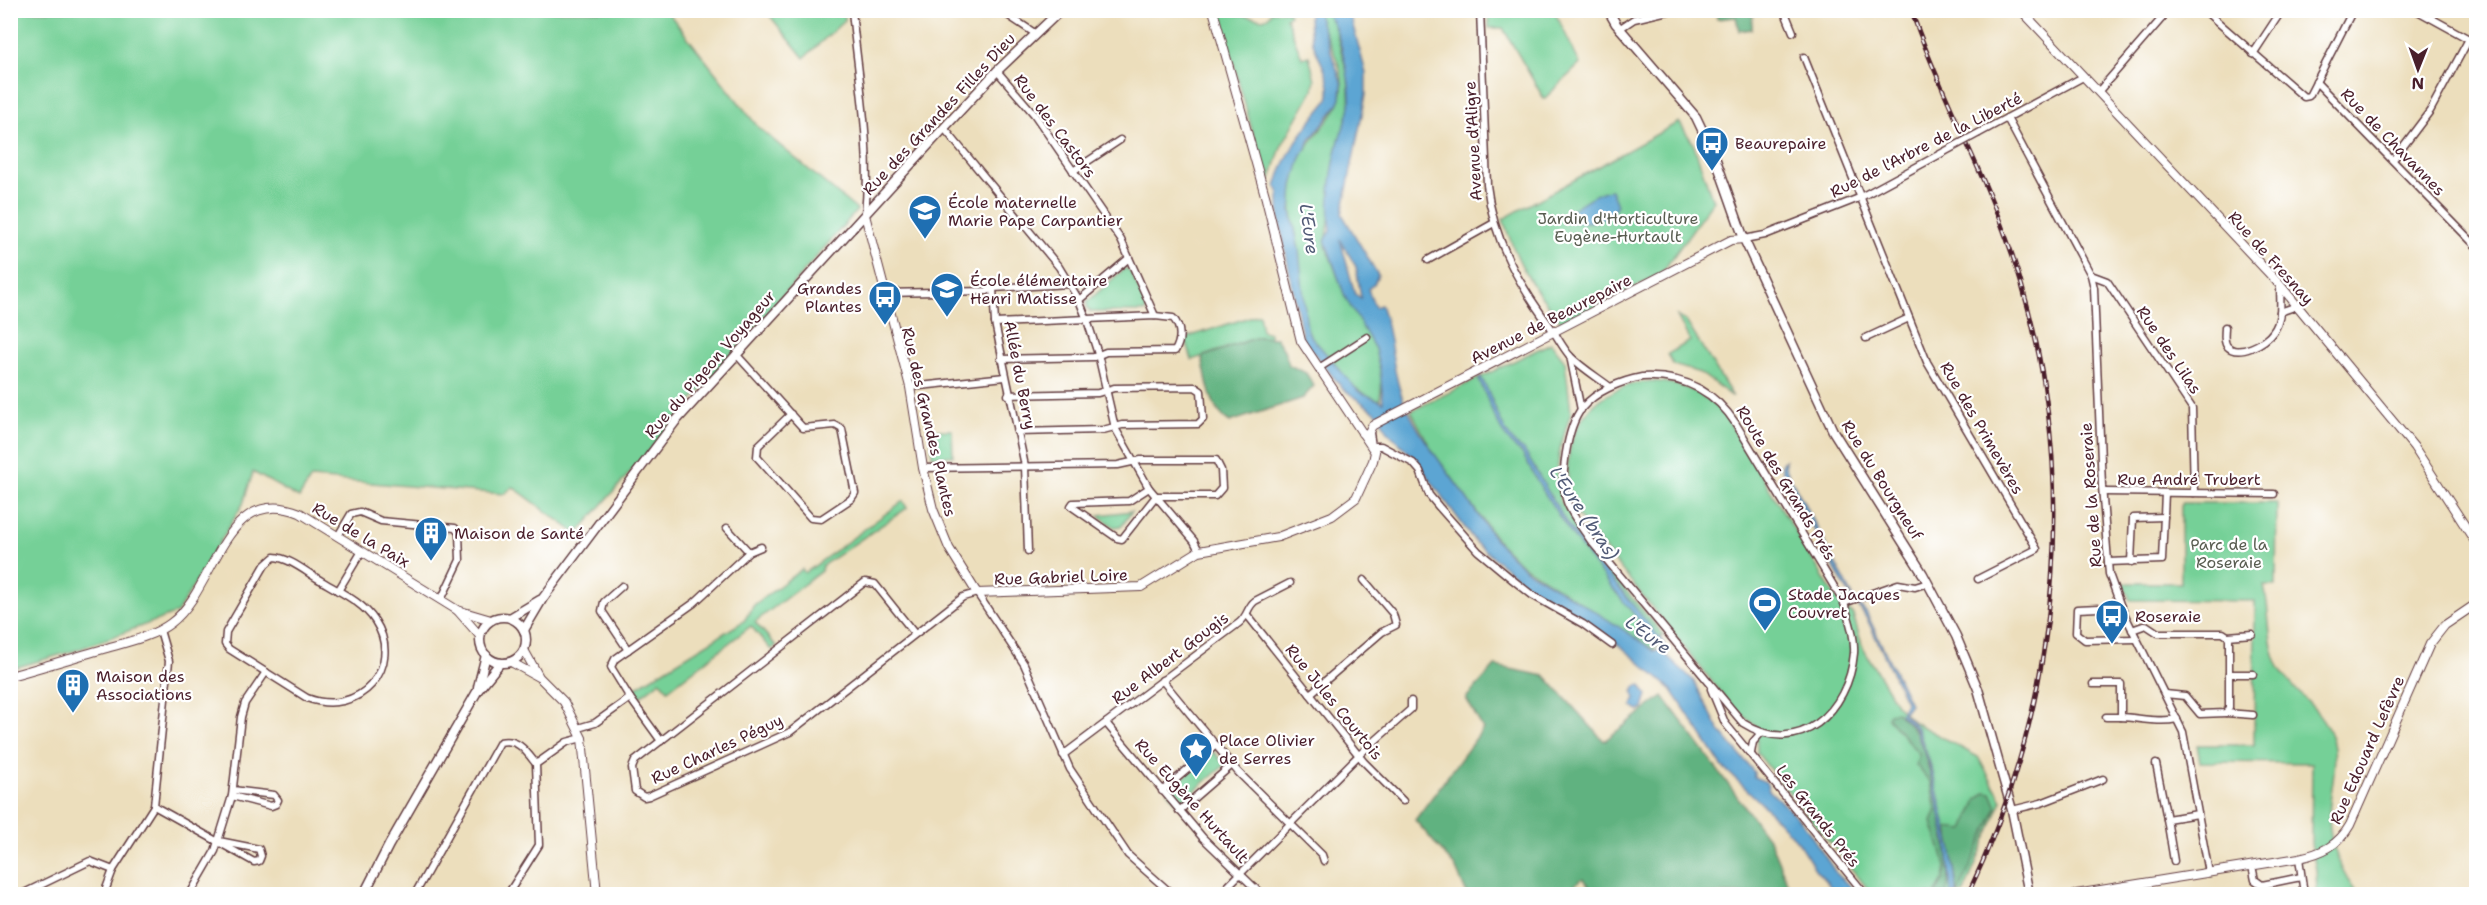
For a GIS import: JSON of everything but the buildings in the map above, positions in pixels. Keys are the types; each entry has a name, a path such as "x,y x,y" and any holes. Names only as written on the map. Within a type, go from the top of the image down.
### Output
{"main road":[{"name":"Rue des Grandes Filles Dieu","path":"865,215 997,71 1061,10"},
{"name":"Rue du Bourgneuf","path":"1608,10 1619,28 1696,117 1715,157 1744,239 1837,439 1928,583 1975,680 2012,810 2029,894"},
{"name":"Rue du Pigeon Voyageur","path":"524,630 543,598 675,422 865,215"},
{"name":"Rue du Pigeon Voyageur","path":"510,618 543,598"},
{"path":"500,617 510,618 524,630 526,640 524,650 511,662 500,663 486,655 481,646 480,636 484,627 491,620 500,617"},
{"path":"478,690 486,655"},
{"path":"364,894 389,845 478,690 500,663"}],"street":[{"path":"852,10 864,135 867,191 865,215"},
{"path":"1000,10 1036,34"},
{"path":"1213,10 1266,199 1301,341 1350,415 1368,430 1372,446 1381,446 1413,463 1420,471 1429,495 1478,550 1532,595 1583,624 1612,645"},
{"name":"Avenue d'Aligre","path":"1480,10 1486,185 1494,223 1509,264 1570,356 1610,387"},
{"path":"1784,10 1793,32"},
{"name":"Rue de Fresnay","path":"2021,10 2280,285 2414,447 2473,529 2476,543"},
{"path":"2098,92 2169,10"},
{"path":"2204,10 2304,98 2309,96 2353,10"},
{"path":"2253,54 2282,10"},
{"path":"2416,10 2476,43"},
{"path":"1619,28 1634,19 1670,11"},
{"path":"2430,18 2436,12"},
{"path":"2393,160 2430,111 2469,39"},
{"name":"Rue des Primevères","path":"1804,57 1927,362 2037,549 1978,579"},
{"name":"Rue des Castors","path":"997,71 1034,114 1121,240 1155,316"},
{"name":"Rue de l'Arbre de la Liberté","path":"1744,239 1765,235 1859,198 2083,77"},
{"name":"Rue de Chavannes","path":"2316,82 2476,246"},
{"name":"Rue de la Roseraie","path":"2007,118 2091,275 2094,288 2108,562 2113,587 2121,607 2177,719 2187,749 2209,873"},
{"path":"944,128 1059,267 1070,284 1079,300 1098,354 1115,428 1149,488 1194,541 1199,551"},
{"path":"1073,171 1120,140"},
{"name":"Rue des Grandes Plantes","path":"865,215 910,387 923,468 941,531 977,593"},
{"path":"1428,260 1494,223"},
{"name":"Avenue de Beaurepaire","path":"1368,430 1731,240 1744,239"},
{"path":"1079,300 1129,258"},
{"name":"Rue des Lilas","path":"2091,275 2107,281 2192,408 2194,493"},
{"path":"884,293 987,291 993,288 1070,284"},
{"path":"2225,327 2225,343 2229,348 2245,350 2273,333 2280,312 2280,285"},
{"name":"Allée du Berry","path":"993,288 995,324 1001,359 1025,466 1028,551"},
{"path":"2280,312 2297,306"},
{"path":"995,324 1155,316 1173,318 1178,324 1180,343 1175,351 1098,354 1094,357 1001,359"},
{"path":"1866,338 1909,318"},
{"path":"1319,368 1367,337"},
{"path":"736,354 791,414 803,428 835,425 842,429 855,493 851,499 821,519 811,518 757,457 758,446 791,414"},
{"name":"Avenue d'Aligre","path":"1570,356 1581,410"},
{"path":"910,387 1005,377"},
{"name":"Route des Grands Prés","path":"1642,377 1670,377 1703,389 1719,402 1736,424 1844,603 1853,633 1854,651 1842,695 1827,715 1808,730 1785,737 1761,734 1743,723 1591,541 1572,513 1566,500 1564,462 1567,445 1581,410 1610,387 1642,377"},
{"path":"1008,394 1098,393 1195,387 1201,391 1203,419 1198,424 1122,425 1115,428 1017,432"},
{"name":"Rue Gabriel Loire","path":"977,593 1141,587 1199,551 1278,537 1332,516 1356,498 1373,461 1372,446"},
{"path":"923,468 1118,465 1133,462 1216,460 1221,470 1221,488 1215,496 1156,496"},
{"path":"1149,488 1129,501 1073,503 1071,506 1117,538 1122,539 1156,496"},
{"name":"Rue André Trubert","path":"2104,492 2274,494"},
{"path":"2108,562 2162,560 2165,493"},
{"name":"Rue de la Paix","path":"160,630 179,616 232,531 253,511 279,507 289,509 338,536 457,610 491,620"},
{"path":"338,536 351,514 360,512 381,521 454,528 459,533 460,560 441,600"},
{"path":"2131,562 2133,518 2164,516"},
{"path":"727,528 749,552"},
{"path":"622,586 604,602 602,611 628,650 694,603 749,552 761,547"},
{"path":"338,591 362,551"},
{"path":"274,557 281,558 366,610 376,621 383,638 384,654 380,670 364,693 334,704 319,702 266,672 229,649 224,639 265,565 274,557"},
{"path":"1310,694 1382,632 1396,625 1393,614 1364,580"},
{"name":"Rue Charles Péguy","path":"915,634 875,584 866,582 633,764 635,791 644,796 790,732 963,597 977,593"},
{"name":"Rue Albert Gougis","path":"1064,754 1248,616 1251,604 1290,583"},
{"path":"1844,603 1898,585 1915,587 1928,583"},
{"path":"977,593 1024,664 1064,754 1128,855 1172,894"},
{"name":"Rue Edouard Lefèvre","path":"2076,894 2299,858 2325,850 2342,838 2350,825 2430,644 2445,625 2476,604"},
{"path":"2121,607 2076,609 2076,633 2085,640 2136,639"},
{"name":"Rue de la Paix","path":"457,610 480,636"},
{"name":"Rue Jules Courtois","path":"1248,616 1359,755 1402,801"},
{"path":"2132,630 2146,626 2158,633 2223,633 2228,636 2252,634"},
{"path":"10,676 160,630 169,661 154,806 113,870 104,894"},
{"path":"2226,713 2229,707 2228,636"},
{"path":"524,650 539,677 564,702 582,738 596,890"},
{"name":"Rue Charles Péguy","path":"628,650 615,660 611,667 661,741"},
{"path":"511,662 539,677"},
{"path":"190,894 219,841 232,793 241,717 245,704 266,672"},
{"path":"2229,674 2253,674"},
{"path":"1162,680 1232,765 1289,825 1322,855 1324,861"},
{"name":"Les Grands Prés","path":"1708,683 1725,723 1865,894"},
{"path":"2093,684 2121,684 2121,717"},
{"path":"2165,694 2185,696 2200,714 2253,715"},
{"path":"578,728 595,723 630,698"},
{"path":"1220,894 1359,755 1411,709 1411,701"},
{"path":"2106,717 2147,718 2162,722 2177,719"},
{"name":"Rue Eugène Hurtault","path":"1106,723 1179,811 1239,875 1261,894"},
{"path":"1751,753 1753,742 1761,734"},
{"path":"536,764 567,742 582,738"},
{"path":"418,893 500,742 510,740 522,746 536,764 539,845 508,894"},
{"path":"1162,791 1216,745"},
{"path":"2156,764 2174,861"},
{"path":"1179,811 1232,765"},
{"path":"2012,810 2052,800 2103,779"},
{"path":"232,793 273,795 278,800 271,806 232,793"},
{"path":"154,806 254,862 259,861 261,856 259,849 219,841"},
{"path":"2167,819 2198,814"},
{"path":"2299,858 2304,894"},
{"path":"22,894 90,861 113,870"},
{"path":"2252,866 2255,880 2262,885 2301,877"}],"green space":[{"path":"11,11 667,11 758,127 857,210 577,534 513,487 504,494 311,478 299,498 253,472 243,504 177,613 77,650 11,669"},
{"path":"766,11 844,11 845,20 804,58"},
{"path":"1219,11 1263,19 1268,17 1272,11 1288,11 1290,15 1286,17 1302,58 1309,56 1315,80 1313,90 1281,147 1268,188"},
{"path":"1317,11 1326,11 1334,25 1348,76 1350,108 1337,151 1326,246 1346,298 1375,349 1382,377 1380,400 1360,391 1341,375 1311,337 1305,318 1292,211 1293,186 1303,153 1338,106 1343,86 1339,64"},
{"path":"1716,11 1753,11 1752,29 1739,31 1736,17 1717,19"},
{"path":"1555,12 1580,64 1544,99 1503,28 1489,28 1488,14"},
{"name":"Jardin d'Horticulture Eugène-Hurtault","path":"1679,122 1693,143 1713,201 1661,274 1563,324 1543,299 1520,263 1503,219"},
{"path":"1125,268 1130,271 1147,307 1145,312 1091,312 1087,308 1087,302"},
{"path":"1259,314 1262,331 1270,333 1270,338 1258,337 1192,360 1185,338"},
{"path":"1677,316 1686,321 1733,397 1700,373 1673,365 1668,354 1690,341"},
{"path":"1258,337 1276,338 1284,350 1289,365 1306,373 1314,386 1303,398 1230,422 1217,410 1213,402 1202,357"},
{"path":"1551,343 1565,361 1571,412 1560,449 1557,473 1560,501 1607,568 1663,634 1654,650 1522,565 1500,544 1433,452 1411,411"},
{"name":"Stade Jacques Couvret","path":"1650,381 1671,383 1690,389 1723,412 1834,595 1853,615 1863,648 1896,704 1912,721 1978,757 2002,800 1963,894 1872,894 1757,753 1756,726 1734,709 1574,511 1569,488 1568,466 1571,444 1578,425 1590,409 1606,396 1626,386"},
{"path":"931,430 952,430 953,456 932,456"},
{"path":"903,501 907,508 822,566 821,571 755,622 776,646 771,650 751,626 668,690 660,681 636,700 630,691 744,621 754,605 802,569 805,573"},
{"name":"Parc de la Roseraie","path":"2181,503 2277,503 2276,586 2264,586 2272,647 2279,667 2321,717 2331,736 2335,762 2329,817 2330,829 2339,863 2357,894 2317,894 2316,870 2311,843 2312,763 2200,762 2197,745 2254,745 2255,601 2130,600 2123,583 2181,583"},
{"path":"1132,511 1122,526 1114,527 1098,515"},
{"path":"1495,666 1545,676 1604,741 1663,696 1770,841 1792,894 1596,894 1583,878 1564,894 1467,894 1455,867 1415,820 1483,729 1466,698"},
{"path":"1897,712 1916,732 1928,764 1945,840 1948,883 1945,894 1935,894 1944,879 1946,867 1932,822 1936,812 1931,783 1916,765 1919,754 1888,718 1889,713"},
{"path":"1214,752 1225,765 1178,805 1167,791"},
{"path":"1986,792 1991,793 1997,807 1958,894 1948,828 1964,830 1977,800"}],"water":[{"path":"1309,11 1317,11 1342,84 1341,98 1310,140 1300,160 1293,186 1291,211 1299,250 1307,329 1310,335 1358,391 1383,402 1380,370 1375,349 1345,297 1325,240 1331,231 1330,197 1334,163 1350,105 1349,83 1339,40 1329,17 1323,11 1349,11 1366,73 1366,95 1342,214 1378,275 1374,284 1368,289 1375,307 1381,305 1400,390 1418,428 1493,536 1517,562 1654,651 1659,651 1660,645 1568,530 1522,453 1514,447 1502,430 1479,380 1480,376 1509,436 1524,450 1567,524 1664,643 1665,654 1693,680 1720,731 1754,772 1754,777 1766,782 1769,790 1803,823 1836,873 1858,894 1837,894 1815,869 1798,842 1722,766 1672,690 1624,649 1585,621 1570,615 1567,610 1529,587 1476,543 1415,459 1388,432 1378,414 1343,389 1303,340 1279,219 1279,193 1276,187 1290,151 1328,100 1328,83 1313,43","holes":["1340,239 1356,267 1361,298 1355,294"]},
{"path":"1611,190 1617,205 1607,216 1586,222 1564,220 1561,217 1592,197"},
{"path":"1785,460 1785,467 1854,598 1867,614 1910,704 1903,713 1918,729 1932,769 1952,851 1957,894 1951,894 1947,844 1929,765 1916,730 1900,714 1906,702 1867,619 1843,584 1782,470 1781,464"},
{"path":"1641,685 1647,695 1643,709 1639,711 1632,706 1635,699 1633,692 1636,686"}],"railway":[{"path":"1911,10 2012,254 2034,333 2048,414 2054,496 2052,578 2042,660 2025,740 2000,818 1968,894"}],"place":[{"name":"Beaurepaire","path":"1712,172"},
{"name":"École maternelle Marie Pape Carpantier","path":"925,240"},
{"name":"École élémentaire Henri Matisse","path":"947,318"},
{"name":"Grandes Plantes","path":"885,326"},
{"name":"Maison de Santé","path":"431,562"},
{"name":"Stade Jacques Couvret","path":"1765,632"},
{"name":"Roseraie","path":"2112,645"},
{"name":"Maison des Associations","path":"73,714"},
{"name":"Place Olivier de Serres","path":"1196,778"}],"water label":[{"name":"L'Eure","path":"1309,229"},
{"name":"L'Eure (bras)","path":"1584,513"},
{"name":"L'Eure","path":"1648,635"}]}
